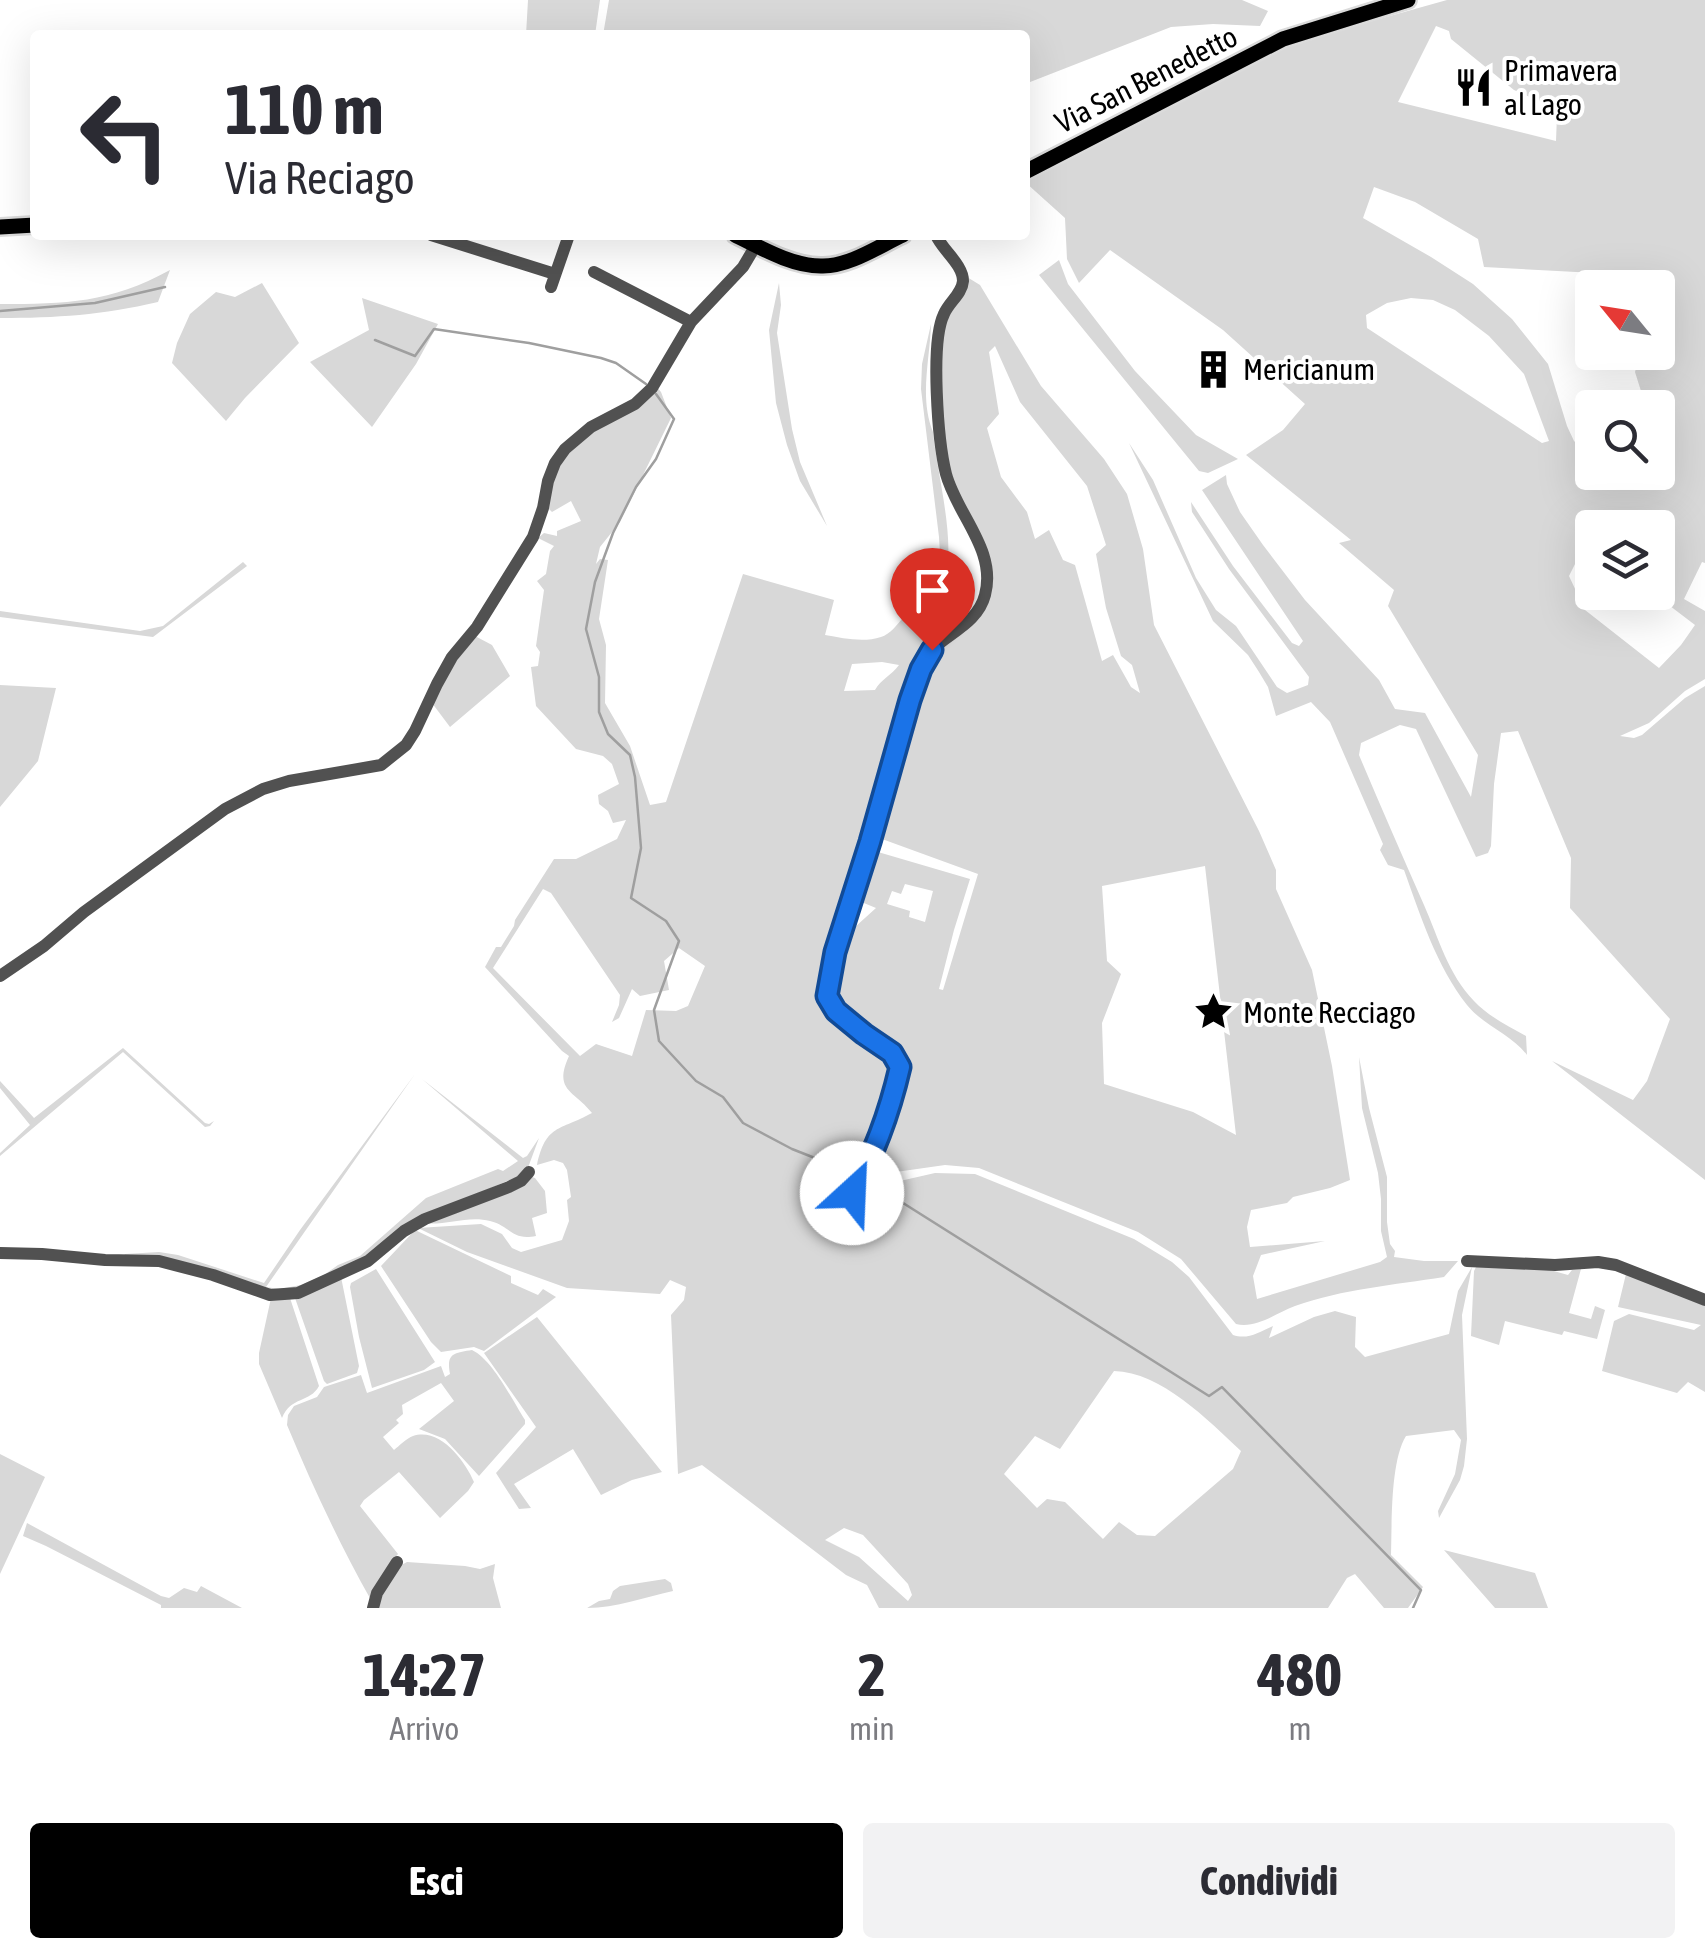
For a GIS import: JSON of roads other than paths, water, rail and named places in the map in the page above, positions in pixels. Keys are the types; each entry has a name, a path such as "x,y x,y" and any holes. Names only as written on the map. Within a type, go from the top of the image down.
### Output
{"main road":[{"name":"Via San Benedetto","path":"1030,169 1283,39 1408,0"},
{"path":"0,226 30,225"},
{"path":"746,240 800,263 822,266 842,263 892,240"}],"street":[{"path":"445,240 553,280 567,240"},
{"path":"852,1193 894,1092 900,1067 892,1053 836,1011 827,996 835,952 921,669 932,650 960,630 980,607 988,572 986,555 962,514 946,473 937,402 937,346 944,314 963,281 960,269 940,240"},
{"path":"0,976 225,808 262,789 290,781 372,768 406,746 452,657 477,626 533,537 555,463 591,427 644,397 690,322 743,267 756,245"},
{"path":"594,272 690,322"},
{"path":"0,1253 160,1261 270,1295 298,1293 368,1261 425,1219 509,1187 530,1172"},
{"path":"1468,1261 1556,1266 1598,1262 1616,1265 1705,1300"},
{"path":"372,1608 397,1562"}],"waterway":[{"path":"0,311 95,303 165,287"},
{"path":"375,340 415,356 434,329 529,343 616,363 646,384"},
{"path":"656,394 674,419 656,459 636,487 613,533 595,582 586,629 599,677 599,712 608,734 630,755 635,777 641,848 631,898 666,921 679,941 654,1010 659,1041 696,1081 723,1097 743,1123 792,1149 858,1175"},
{"path":"865,1179 1209,1396 1222,1387 1421,1590 1413,1608"}],"place":[{"name":"Primavera al Lago","path":"1474,87"},
{"name":"Mericianum","path":"1213,369"},
{"name":"Monte Recciago","path":"1213,1012"}]}
